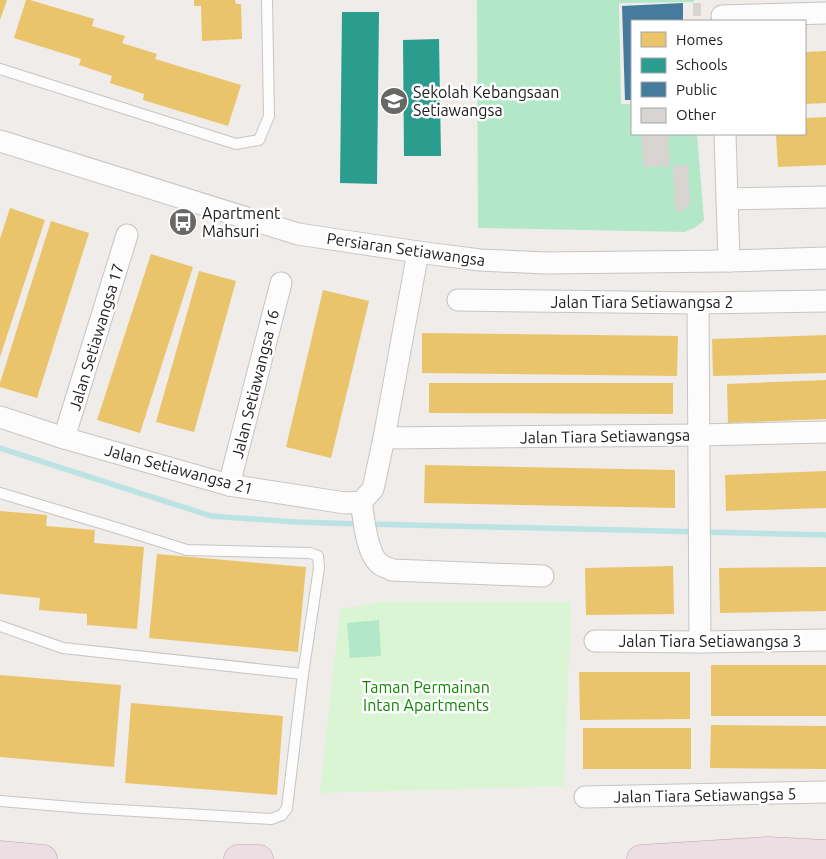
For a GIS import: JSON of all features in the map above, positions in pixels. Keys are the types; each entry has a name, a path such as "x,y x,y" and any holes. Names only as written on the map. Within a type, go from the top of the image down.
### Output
{"highway":[{"path":"641,859 768,851 826,854"},
{"path":"0,855 43,859"},
{"path":"238,859 259,859"}],"street":[{"path":"722,13 826,13"},
{"path":"725,135 729,261"},
{"name":"Persiaran Setiawangsa","path":"0,141 298,234 418,252 480,260 545,263 826,258"},
{"path":"727,199 826,197"},
{"name":"Jalan Setiawangsa 17","path":"64,438 127,236"},
{"path":"418,252 373,489 362,509 368,540 374,557 381,565 392,570 543,576"},
{"name":"Jalan Setiawangsa 16","path":"229,485 281,283"},
{"name":"Jalan Tiara Setiawangsa 2","path":"458,300 698,303 826,301"},
{"path":"698,303 700,642"},
{"name":"Jalan Setiawangsa 21","path":"0,417 64,438 229,485 345,503 362,509"},
{"name":"Jalan Tiara Setiawangsa","path":"384,438 699,436 826,432"},
{"name":"Jalan Tiara Setiawangsa 3","path":"595,641 826,640"},
{"name":"Jalan Tiara Setiawangsa 5","path":"585,797 826,792"}],"lane":[{"path":"0,69 236,144 259,140 269,116 267,0"},
{"path":"0,493 187,550 310,553 318,556 319,568 287,808 282,815 271,819 0,801"},
{"path":"0,626 63,648 304,674"}],"green space":[{"path":"477,0 694,0 694,2 619,3 621,104 631,104 631,135 697,135 704,220 696,227 685,232 478,228"},
{"name":"Taman Permainan Intan Apartments","path":"383,602 571,602 564,786 320,793 340,609"},
{"path":"379,620 381,656 350,658 347,623"}],"building: Homes":[{"path":"0,0 7,0 0,20"},
{"path":"26,0 94,19 92,26 125,36 122,43 157,54 155,59 241,85 228,126 143,100 144,94 110,83 112,76 79,65 81,59 14,38"},
{"path":"194,0 235,0 236,4 241,4 242,39 202,41 201,6 194,6"},
{"path":"826,51 826,103 806,104 806,52"},
{"path":"826,117 826,165 778,167 776,135 806,135 806,118"},
{"path":"10,208 45,220 0,357 0,239"},
{"path":"51,221 89,233 37,398 0,387 0,383"},
{"path":"151,254 193,267 140,433 97,420"},
{"path":"199,271 236,281 194,432 156,422"},
{"path":"323,290 369,301 331,458 286,447"},
{"path":"422,333 678,336 677,376 422,373"},
{"path":"826,335 826,373 713,376 712,339"},
{"path":"826,380 826,419 728,423 727,384"},
{"path":"429,383 673,383 673,414 429,413"},
{"path":"425,465 675,470 675,508 424,503"},
{"path":"826,471 826,508 726,511 725,475"},
{"path":"0,511 47,515 46,526 95,530 94,543 144,547 137,629 87,625 87,614 39,610 40,598 0,594"},
{"path":"157,554 306,567 298,652 149,638"},
{"path":"673,566 674,614 586,615 585,568"},
{"path":"826,567 826,611 720,613 719,568"},
{"path":"711,665 826,665 826,716 711,716"},
{"path":"579,672 690,672 690,719 580,720"},
{"path":"0,675 121,685 114,767 0,757"},
{"path":"131,703 283,716 277,795 125,783"},
{"path":"711,725 826,726 826,769 710,768"},
{"path":"583,728 691,728 691,769 583,769"}],"building: Schools":[{"path":"342,12 379,12 377,184 340,183"},
{"path":"439,39 441,156 404,156 403,40"}],"building: Public":[{"path":"683,3 683,20 631,20 631,100 625,100 622,6"}],"building: Other":[{"path":"693,3 701,3 701,16 693,16"},
{"path":"641,135 668,135 670,166 643,167"},
{"path":"673,165 688,165 690,204 682,211 675,211"}],"waterway":[{"path":"0,448 211,516 359,524"},
{"path":"368,524 826,535"}],"place":[{"name":"Sekolah Kebangsaan Setiawangsa","path":"394,101"},
{"name":"Apartment Mahsuri","path":"183,222"}]}
